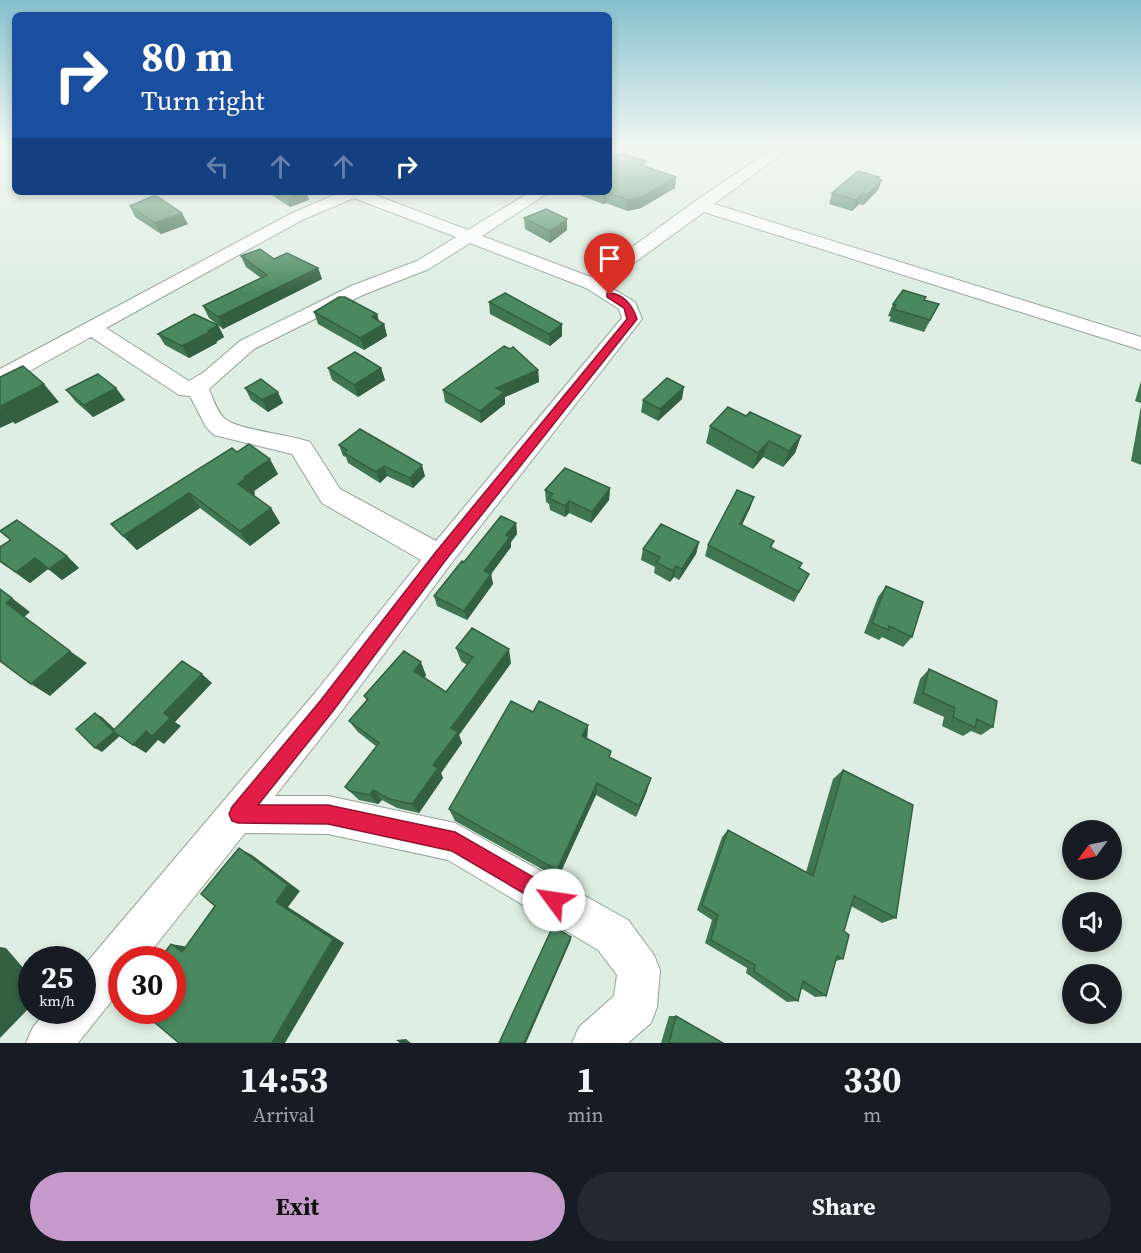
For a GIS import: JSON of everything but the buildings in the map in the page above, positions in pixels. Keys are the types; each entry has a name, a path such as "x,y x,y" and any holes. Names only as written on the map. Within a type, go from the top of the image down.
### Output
{"street":[{"path":"0,378 296,217 345,196"},
{"path":"96,986 327,705 440,557 632,319 628,306 593,284 364,196"},
{"path":"92,328 187,390 197,388 247,345 358,290 423,265 535,196"},
{"path":"593,284 714,196"},
{"path":"700,205 1141,344"},
{"path":"197,388 215,423 222,430 230,434 254,435 301,448 331,496 440,557"},
{"path":"238,814 328,815 455,842 614,935 639,970 635,1007 595,1043"},
{"path":"49,1043 65,1024"}],"route":[{"path":"554,900 455,842 328,815 238,814 327,705 440,557 632,319 628,306 610,295"}]}
